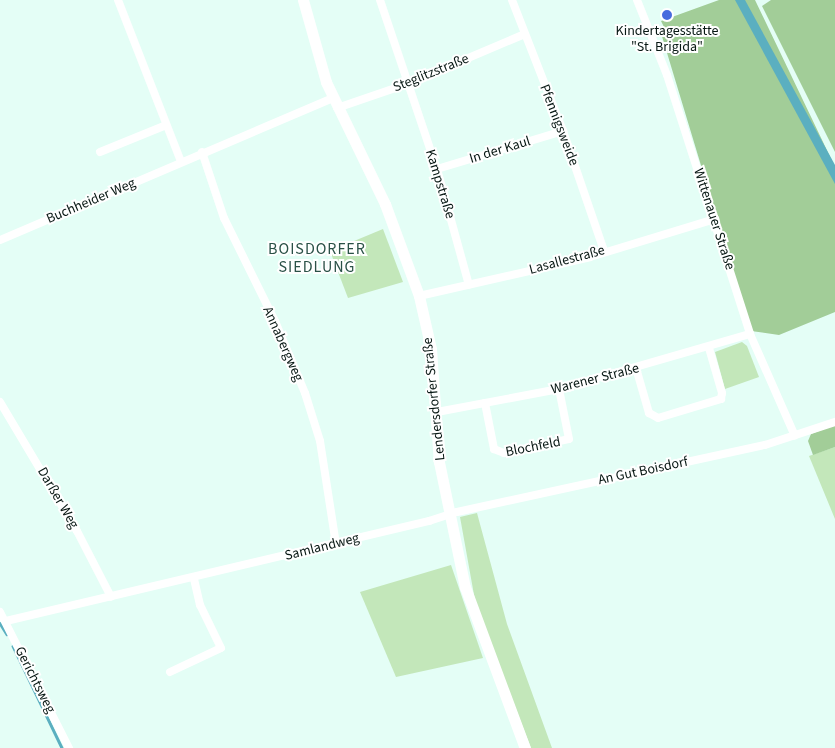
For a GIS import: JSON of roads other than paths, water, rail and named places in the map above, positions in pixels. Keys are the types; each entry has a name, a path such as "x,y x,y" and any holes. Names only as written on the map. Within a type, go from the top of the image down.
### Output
{"street":[{"path":"118,0 181,162"},
{"name":"Lendersdorfer Straße","path":"303,0 335,103 385,204 419,296 431,349 437,412 439,462 470,602 524,748"},
{"name":"Kampstraße","path":"380,0 437,170 469,284"},
{"name":"Pfennigsweide","path":"512,0 563,131 604,251"},
{"name":"Wittenauer Straße","path":"637,0 668,75 750,334 796,436"},
{"name":"Steglitzstraße","path":"335,103 407,84 525,34"},
{"name":"Buchheider Weg","path":"0,240 202,152 335,103"},
{"path":"100,152 166,126"},
{"name":"In der Kaul","path":"437,170 563,131"},
{"name":"Annabergweg","path":"202,152 224,218 275,321 305,393 322,450 336,544"},
{"name":"Lasallestraße","path":"419,296 604,251 714,219"},
{"name":"Warener Straße","path":"437,412 559,389 709,348 750,334"},
{"path":"636,368 649,413 658,418 721,398 722,393 709,348"},
{"name":"Blochfeld","path":"485,403 494,449 504,453 569,439 559,389"},
{"name":"Darßer Weg","path":"0,402 77,531 111,596"},
{"name":"An Gut Boisdorf","path":"450,514 796,436 835,422"},
{"name":"Samlandweg","path":"6,621 336,544 450,514"},
{"path":"170,672 221,648 200,605 194,578"},
{"name":"Gerichtsweg","path":"0,612 69,748"}],"water":[{"path":"735,0 745,0 835,165 835,184"}],"waterway":[{"path":"0,623 7,634"},
{"path":"13,646 62,748"}],"place":[{"name":"Kindertagesstätte \"St. Brigida\"","path":"667,15"}],"district":[{"name":"BOISDORFER SIEDLUNG","path":"317,258"}]}
